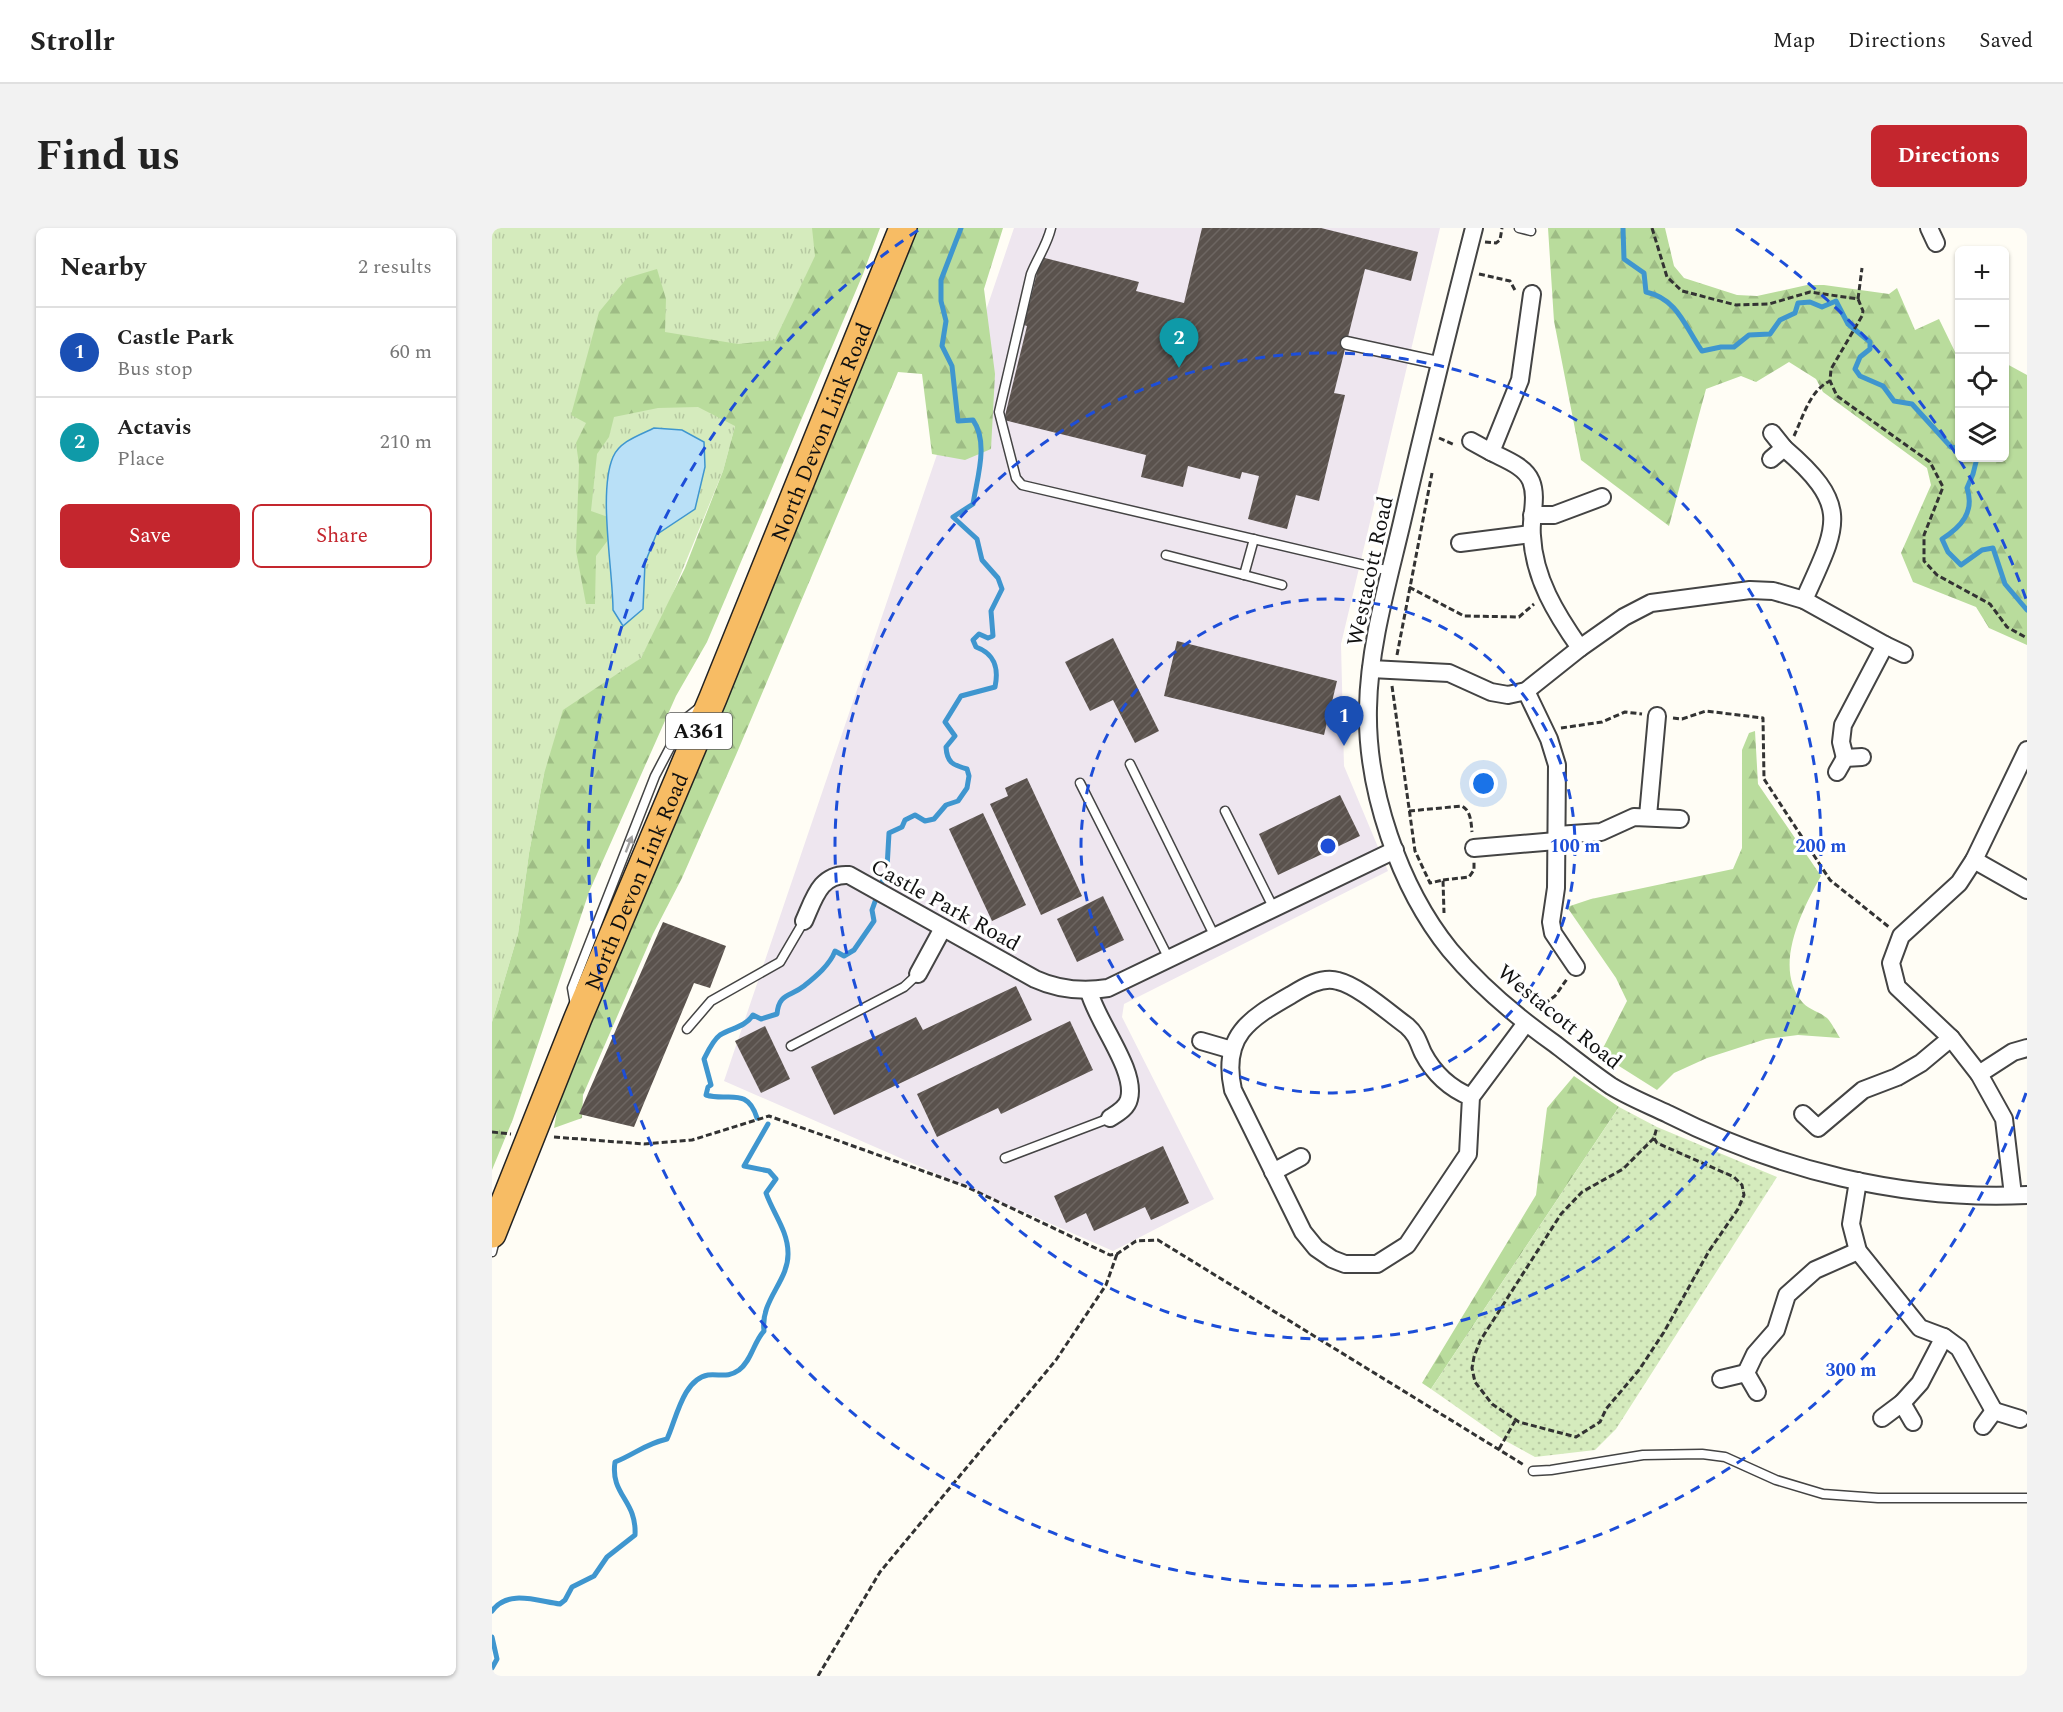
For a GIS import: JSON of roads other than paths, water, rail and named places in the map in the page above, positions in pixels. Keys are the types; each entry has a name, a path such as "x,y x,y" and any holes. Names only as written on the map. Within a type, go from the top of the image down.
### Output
{"highway":[{"name":"North Devon Link Road","path":"492,1234 578,1018 713,698 903,228"}],"street":[{"name":"Westacott Road","path":"1474,228 1439,363 1390,571 1371,669 1368,709 1373,775 1395,850 1412,890 1449,949 1487,989 1528,1018 1613,1087 1662,1112 1748,1151 1858,1181 1916,1191 1971,1196 2020,1195"},
{"path":"1491,452 1520,380 1532,294"},
{"path":"1347,343 1439,363"},
{"path":"1772,433 1778,453 1807,468 1833,508 1830,541 1804,600"},
{"path":"1472,441 1522,470 1530,480 1534,495 1531,534 1534,558 1546,594 1580,648"},
{"path":"1532,515 1554,515 1602,497"},
{"path":"1460,543 1531,534"},
{"path":"1371,669 1394,672 1449,673 1491,692 1508,695 1526,691 1624,617 1651,603 1750,590 1773,591 1804,600 1904,654"},
{"path":"1848,762 1841,742 1843,725 1885,645"},
{"path":"1526,691 1545,730 1557,765 1556,888 1551,922 1553,933 1576,967"},
{"path":"1648,816 1657,716"},
{"path":"2020,1195 2004,1119 1979,1074 1951,1038 1897,987 1891,963 1900,936 1949,895 1974,860 2027,750"},
{"path":"1474,848 1600,832 1634,817 1680,819"},
{"name":"Castle Park Road","path":"804,921 821,884 837,874 849,875 1051,987 1089,991 1108,988 1395,850"},
{"path":"1974,860 2027,890"},
{"path":"918,974 943,928"},
{"path":"1471,1097 1444,1081 1432,1069 1417,1035 1407,1026 1338,981 1321,980 1252,1017 1242,1029 1232,1050 1229,1071 1233,1090 1303,1232 1316,1248 1332,1259 1345,1264 1377,1264 1407,1245 1468,1154 1471,1097 1528,1018"},
{"path":"1089,991 1130,1081 1129,1099 1124,1109 1110,1118"},
{"path":"1803,1114 1818,1128 1863,1090 1897,1077 1921,1064 1951,1038"},
{"path":"1202,1041 1232,1050"},
{"path":"1979,1074 2013,1052 2027,1048"},
{"path":"1273,1172 1302,1157"},
{"path":"1858,1181 1851,1224 1858,1251 1920,1328 1944,1337 1959,1348 1994,1411 2020,1419"},
{"path":"1746,1373 1755,1354 1776,1330 1787,1295 1815,1270 1858,1251"},
{"path":"1882,1418 1902,1403 1920,1383 1944,1337"},
{"path":"1721,1379 1746,1373"},
{"path":"1746,1373 1757,1392"},
{"path":"1902,1403 1913,1422"},
{"path":"1983,1426 1994,1411"}],"lane":[{"path":"1051,228 1046,247 1039,254 1031,274 999,412 1016,478 1022,485 1390,571"},
{"path":"1519,228 1531,231"},
{"path":"1244,575 1254,539"},
{"path":"1166,555 1282,585"},
{"path":"1130,764 1215,937"},
{"path":"1080,783 1169,959"},
{"path":"1226,811 1274,909"},
{"path":"687,1029 711,1001 780,962 804,921"},
{"path":"791,1046 904,987 918,974"},
{"path":"1005,1158 1110,1118"},
{"path":"492,1252 509,1193"},
{"path":"1533,1470 1551,1470 1643,1455 1702,1454 1725,1457 1776,1480 1823,1494 1878,1498 2027,1498"}],"water":[{"path":"654,428 682,430 704,442 705,467 695,509 656,535 645,563 643,609 623,626 613,610 606,510 609,472 613,457 620,447"}],"waterway":[{"path":"757,1118 753,1108 742,1099 706,1095 711,1085 704,1059 709,1049 720,1035 742,1025 753,1015 761,1019 777,1014 780,1002 817,975 830,961 835,951 844,956 854,950 874,921 872,910 887,868 889,833 902,827 905,820 915,815 925,821 934,819 946,805 958,801 967,788 969,776 967,769 949,760 946,747 955,736 945,722 961,696 995,687 994,662 988,654 976,647 973,640 979,634 988,638 993,636 991,611 1002,589 998,578 982,560 977,539 953,517 973,504 981,450 978,429 973,420 958,421 952,366 942,346 946,321 941,301 941,280 961,228"},
{"path":"1623,228 1624,259 1644,273 1646,292 1666,301 1680,315 1702,351 1734,347 1749,335 1770,334 1780,320 1795,313 1798,303 1810,302 1822,307 1836,301 1848,324 1870,342 1870,349 1860,357 1855,369 1860,376 1883,386 1894,401 1912,404 1951,447 1955,448"},
{"path":"1976,462 1967,488 1968,512 1960,524 1942,539 1948,552 1961,565 1982,550 1993,548 2005,584 2027,610"},
{"path":"492,1611 499,1604 514,1598 560,1604 572,1587 594,1576 607,1557 635,1535 632,1513 616,1482 615,1462 667,1439 686,1392 699,1378 708,1375 728,1375 735,1372 750,1356 764,1331 766,1310 784,1273 788,1253 783,1230 766,1193 776,1179 769,1171 744,1166 768,1124"},
{"path":"492,1637 497,1659 492,1668"}],"place":[{"name":"Actavis","path":"1179,368"},
{"name":"Castle Park","path":"1344,746"}]}
